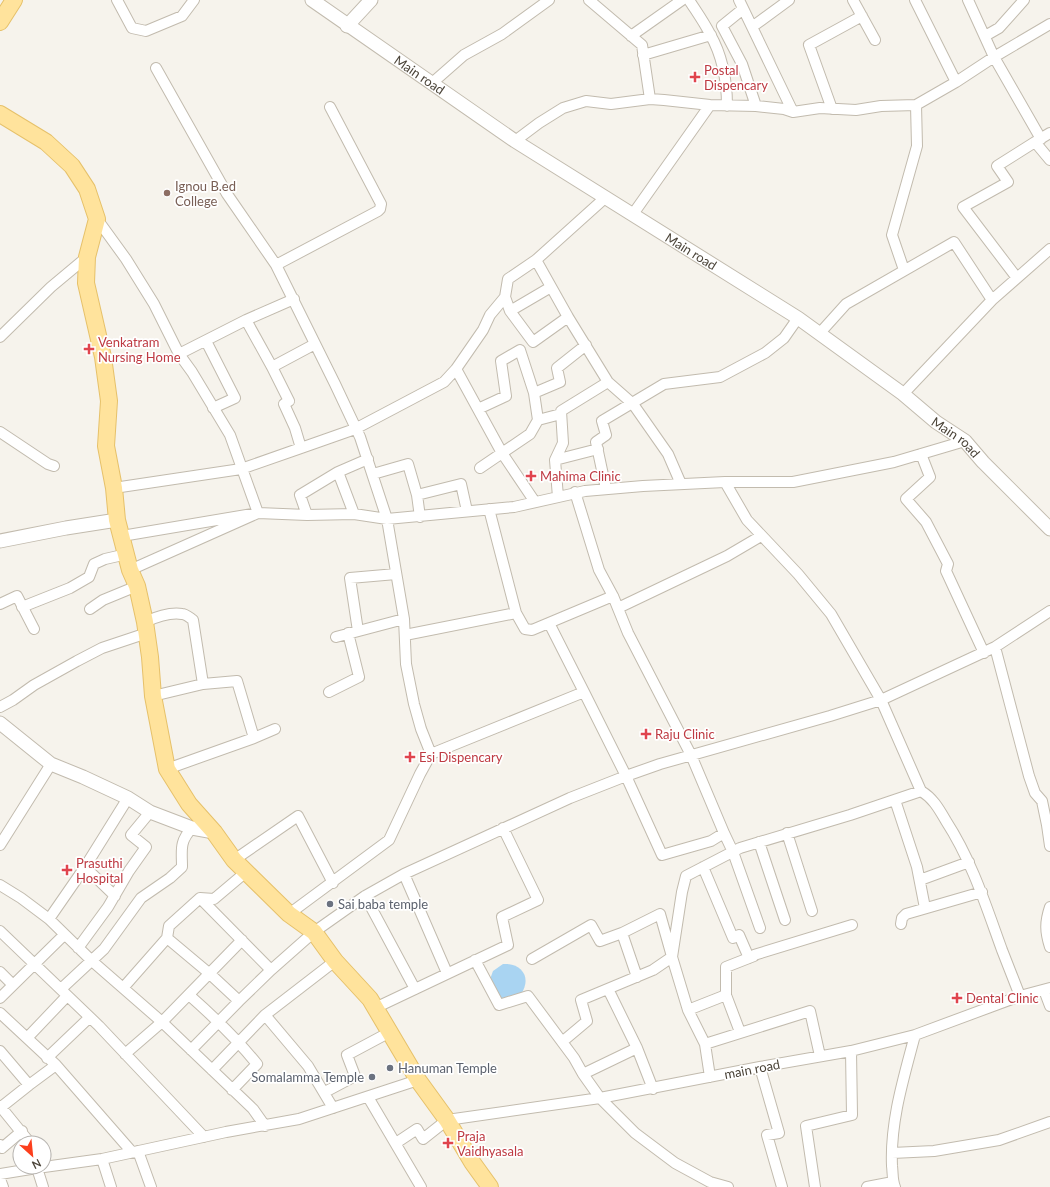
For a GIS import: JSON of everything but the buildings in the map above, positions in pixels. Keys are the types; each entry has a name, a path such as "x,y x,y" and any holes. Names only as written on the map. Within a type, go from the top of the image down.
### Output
{"main road":[{"path":"1,18 14,0"},
{"path":"0,114 46,142 72,166 87,189 97,219 87,257 86,283 103,357 109,401 106,446 114,488 117,520 130,570 137,586 146,627 153,696 167,770 189,804 214,832 234,860 289,914 314,932 336,961 370,999 418,1080 447,1120 472,1162 490,1187"}],"street":[{"path":"117,0 132,28 146,31 182,16 194,0"},
{"name":"Main road","path":"312,0 347,26 515,141 798,318 903,394 936,422 965,441 1050,529"},
{"path":"347,26 371,0"},
{"path":"431,84 464,54 502,34 549,0"},
{"path":"590,0 642,45 650,99"},
{"path":"632,36 682,0"},
{"path":"689,0 711,35 721,63 727,91 727,106"},
{"path":"752,27 789,0"},
{"path":"853,0 875,40"},
{"path":"915,0 956,82"},
{"path":"968,0 994,57 1042,138 1050,160"},
{"path":"985,36 999,28 1024,0"},
{"path":"756,106 742,64 722,26 741,5 793,112"},
{"path":"832,109 810,45 862,16"},
{"path":"515,141 539,123 563,108 586,101 611,104 650,99 710,105 756,106 784,109 793,112 820,108 856,110 881,106 916,105 1050,24"},
{"path":"643,55 711,35"},
{"path":"156,68 226,194 276,265 294,299 360,437 373,474 386,519 404,620 406,664 414,704 426,744 431,754"},
{"path":"633,214 710,105"},
{"path":"904,270 892,235 918,146 916,105"},
{"path":"276,265 378,212 380,209 381,204 330,107"},
{"path":"1017,278 963,207 1008,182 997,166 1042,138"},
{"path":"568,317 533,342 510,312 505,297 508,279 536,260 606,197"},
{"path":"97,219 130,265 154,304 179,354 192,372 230,435 258,513"},
{"path":"819,334 846,304 954,242 992,300"},
{"path":"903,394 992,300 1050,249"},
{"path":"0,337 51,287 87,257"},
{"path":"536,260 568,317 608,382 633,404 668,454 681,484"},
{"path":"510,312 551,286"},
{"path":"114,488 241,469 355,429 444,382 456,369 483,330 490,315 505,297"},
{"path":"179,354 246,320 294,299"},
{"path":"606,489 596,442 606,435 602,421 633,404 664,384 720,377 765,352 784,338 798,318"},
{"path":"246,320 272,367 288,401 284,404 295,428 301,448"},
{"path":"206,341 235,398 213,408"},
{"path":"272,367 315,344"},
{"path":"534,394 560,382 557,368 586,345"},
{"path":"478,409 506,396 501,361 520,350 534,394 538,420 530,434 480,468"},
{"path":"456,369 502,453 535,502"},
{"path":"558,497 555,460 563,443 561,411 608,382"},
{"path":"538,420 562,414"},
{"path":"0,432 48,464 54,466"},
{"path":"122,536 258,513 306,515 354,514 386,519 514,507 575,492 606,489 725,482 793,482 894,462 965,441"},
{"path":"555,460 598,449"},
{"path":"921,454 930,477 906,499 926,522 948,564 946,571 984,653"},
{"path":"306,515 300,495 338,472 368,459"},
{"path":"373,474 408,464 417,495 420,516"},
{"path":"338,472 354,514"},
{"path":"725,482 746,520 803,580 830,614 881,700 921,791 929,796 937,807 954,833 969,862 982,892 1020,996"},
{"path":"417,495 461,484 467,511"},
{"path":"575,492 599,570 613,596 628,633 691,755 733,852 760,928"},
{"path":"489,509 516,613 525,629 528,631 613,596"},
{"path":"130,570 258,513"},
{"path":"0,541 117,520"},
{"path":"618,608 727,556 762,536"},
{"path":"22,607 70,588 89,577 94,564 105,559 127,554"},
{"path":"329,692 359,677 353,632 350,578 396,574"},
{"path":"90,609 103,600 137,586"},
{"path":"0,604 17,596 34,629"},
{"path":"405,635 516,613"},
{"path":"0,707 34,685 102,648 146,627 156,617 170,614 183,614 193,620 203,684"},
{"path":"190,1050 271,970 314,932 365,896 404,874 570,798 626,776 691,755 881,700 984,653 1048,616"},
{"path":"336,637 404,620"},
{"path":"549,623 626,776 662,856 711,841 724,832"},
{"path":"995,647 1029,776 1035,793 1042,801 1050,846"},
{"path":"153,696 203,684 237,681 254,738"},
{"path":"289,914 333,883 389,840 431,754 584,692"},
{"path":"0,723 51,764 128,798 150,812 192,828 214,832"},
{"path":"167,770 275,730"},
{"path":"0,845 51,764"},
{"path":"562,1042 587,1021 581,1000 653,970 672,957 682,892 686,876 740,848 787,833 850,816 921,791"},
{"path":"49,919 85,867 128,798"},
{"path":"895,800 920,880 925,908"},
{"path":"78,948 115,896 146,847 130,835 150,812"},
{"path":"234,860 298,816 333,883"},
{"path":"27,1038 64,992 104,949 122,927 141,898 170,878 182,867 183,839 192,828"},
{"path":"375,1008 508,945 502,917 538,900 503,828"},
{"path":"787,833 812,911"},
{"path":"759,842 785,920"},
{"path":"920,880 969,862"},
{"path":"85,867 115,896"},
{"path":"703,867 733,938 739,935 752,956"},
{"path":"122,988 167,938 169,926 200,898 214,899 246,872"},
{"path":"404,874 448,973"},
{"path":"0,885 21,898 49,919 92,961 162,1022 253,1110 265,1126"},
{"path":"901,924 902,918 906,914 982,892"},
{"path":"365,896 415,989"},
{"path":"200,898 271,970"},
{"path":"1050,907 1047,915 1046,934 1050,947"},
{"path":"532,959 591,925 600,941 622,933 660,914 688,1010 705,1044 710,1077"},
{"path":"740,1032 726,995 726,967 752,956 852,926"},
{"path":"0,931 90,1018 204,1137"},
{"path":"622,933 637,977"},
{"path":"0,998 64,935"},
{"path":"167,938 210,974 239,1001"},
{"path":"125,1054 162,1022 242,940"},
{"path":"475,960 499,1005 528,996 574,1058 600,1098 635,1133 675,1163 710,1182 728,1187"},
{"path":"212,1070 264,1015 336,961"},
{"path":"0,972 13,985"},
{"path":"608,989 637,1048 652,1088"},
{"path":"1047,989 1050,1006"},
{"name":"main road","path":"447,1120 600,1098 852,1051 915,1035 1020,996 1047,989"},
{"path":"189,995 238,1041 257,1064 232,1090"},
{"path":"688,1010 726,995"},
{"path":"705,1044 810,1011 820,1056"},
{"path":"0,1013 56,1065 135,1152 151,1187"},
{"path":"264,1015 308,1066 334,1108"},
{"path":"47,1058 90,1018"},
{"path":"325,1092 356,1076 347,1055 390,1032"},
{"path":"867,1187 894,1185 892,1153 894,1124 915,1035"},
{"path":"583,1074 637,1048"},
{"path":"0,1051 29,1085"},
{"path":"815,1187 806,1126 852,1115 852,1051"},
{"path":"25,1135 0,1107 56,1065"},
{"path":"760,1067 779,1133 767,1135 782,1187"},
{"path":"52,1165 102,1159 204,1137 299,1119 368,1098 418,1080"},
{"path":"368,1098 421,1187"},
{"path":"396,1143 417,1129 423,1139 447,1120"},
{"path":"892,1153 934,1151 999,1140 1050,1122"},
{"path":"0,1146 2,1148 22,1131"},
{"path":"102,1159 111,1187"},
{"path":"0,1174 12,1172"},
{"path":"43,1175 43,1187"},
{"path":"0,1179 3,1187"}],"water":[{"path":"503,964 510,964 520,969 526,982 521,994 504,999 498,997 489,982 493,971"}],"place":[{"name":"Postal Dispencary","path":"695,77"},
{"name":"Ignou B.ed College","path":"167,193"},
{"name":"Venkatram Nursing Home","path":"89,349"},
{"name":"Mahima Clinic","path":"531,476"},
{"name":"Raju Clinic","path":"646,734"},
{"name":"Esi Dispencary","path":"410,757"},
{"name":"Prasuthi Hospital","path":"67,870"},
{"name":"Sai baba temple","path":"330,904"},
{"name":"Dental Clinic","path":"957,998"},
{"name":"Hanuman Temple","path":"390,1068"},
{"name":"Somalamma Temple","path":"372,1077"},
{"name":"Praja Vaidhyasala","path":"448,1143"}]}
